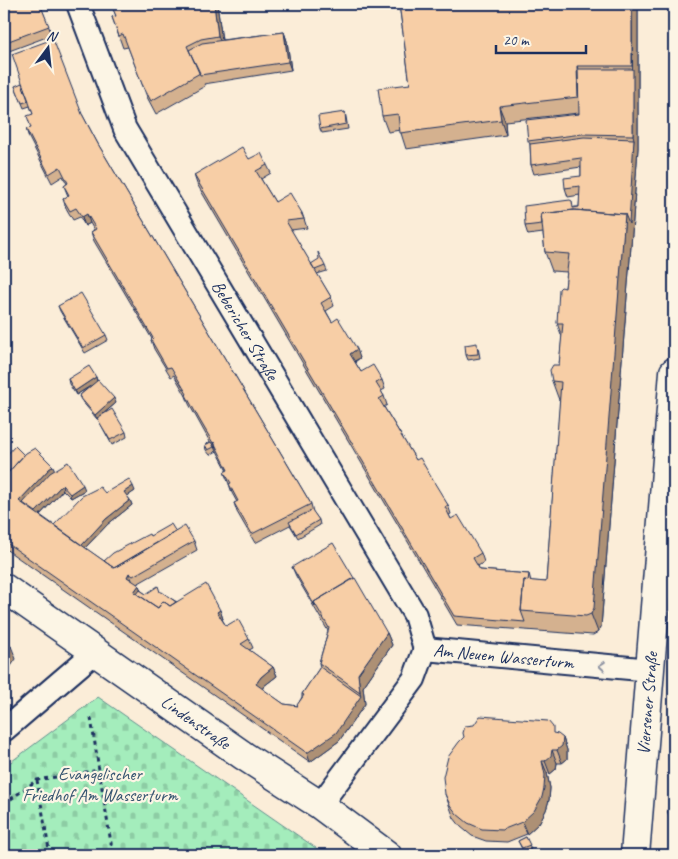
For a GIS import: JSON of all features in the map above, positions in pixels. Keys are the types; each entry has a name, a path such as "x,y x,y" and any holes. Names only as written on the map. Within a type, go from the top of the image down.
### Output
{"main road":[{"name":"Viersener Straße","path":"635,855 674,372"},
{"name":"Lindenstraße","path":"4,588 94,653 320,805 387,855"}],"street":[{"name":"Bebericher Straße","path":"78,4 125,129 414,616 425,649"},
{"name":"Am Neuen Wasserturm","path":"320,805 414,680 425,649 651,670"},
{"path":"4,730 94,653"}],"path":[{"path":"91,718 113,855"},
{"path":"4,804 37,780 99,770"},
{"path":"37,780 50,855"},
{"path":"244,855 291,850 292,855"}],"green space":[{"name":"Evangelischer Friedhof Am Wasserturm","path":"98,697 326,855 4,855 4,767"}],"building":[{"path":"4,4 40,4 49,26 6,42 4,38"},
{"path":"111,4 214,4 218,36 201,39 187,46 200,73 151,101 142,84 123,34 119,36 112,17 116,16"},
{"path":"399,4 632,4 632,66 577,66 578,97 499,106 501,120 400,133 398,114 382,116 378,88 410,84"},
{"path":"284,32 288,62 200,75 189,50 202,43"},
{"path":"53,39 82,114 98,144 311,504 252,534 234,503 238,501 229,484 231,483 224,472 228,470 214,442 199,419 171,367 167,368 151,340 153,338 91,232 96,229 87,214 82,217 76,208 70,211 63,199 69,195 64,186 68,183 60,167 49,174 26,129 31,128 27,116 33,114 12,54"},
{"path":"578,69 633,69 633,135 582,134 528,141 526,120 579,114"},
{"path":"22,83 29,101 22,103 15,86"},
{"path":"345,112 346,124 320,129 318,116"},
{"path":"584,137 634,139 629,224 625,214 574,210 541,214 542,224 525,226 524,206 570,200 572,201 573,208 579,207 580,186 565,188 564,178 581,176 581,158 531,165 530,144"},
{"path":"242,147 249,159 261,153 267,165 256,171 275,202 290,193 302,213 304,219 286,221 331,297 321,303 332,322 338,318 357,349 350,354 361,372 373,365 382,380 376,383 384,396 379,399 416,460 420,458 448,505 445,507 451,519 458,515 481,553 473,558 480,570 529,574 528,581 524,580 521,611 525,622 454,616 194,175"},
{"path":"574,210 625,214 594,608 591,614 586,616 521,611 524,580 546,582 561,382 552,381 550,370 553,365 559,365 563,323 557,323 559,289 561,287 565,288 569,254 545,252 541,214"},
{"path":"318,252 325,266 315,270 311,264 319,259"},
{"path":"81,293 106,335 83,348 58,306"},
{"path":"477,343 478,354 466,355 465,345"},
{"path":"89,366 96,377 75,391 68,379"},
{"path":"98,380 114,398 95,415 79,396"},
{"path":"112,409 126,432 110,440 97,418"},
{"path":"211,442 214,447 208,450 205,445"},
{"path":"15,446 24,455 4,477 4,458"},
{"path":"35,448 53,466 19,501 114,568 185,526 194,541 133,576 129,573 127,577 139,585 134,592 158,608 163,601 170,606 206,584 220,610 217,612 226,626 238,619 249,639 241,644 273,667 256,684 284,704 298,706 304,695 302,694 320,667 361,696 336,733 307,753 4,541 4,477 26,453"},
{"path":"68,462 83,485 70,494 62,485 36,512 23,503 50,473"},
{"path":"129,479 133,486 124,492 130,500 106,519 82,545 54,525 82,496 100,487 105,493"},
{"path":"312,510 319,520 296,534 289,522"},
{"path":"171,524 176,532 114,568 104,561 113,553"},
{"path":"333,543 354,578 314,602 315,606 292,567"},
{"path":"355,578 387,633 358,674 360,692 319,663 329,628 314,602"},
{"path":"158,586 160,592 176,602 170,606 163,601 158,608 137,594 140,590 146,594"},
{"path":"4,641 11,646 4,657"},
{"path":"480,716 548,721 553,727 553,733 563,738 562,746 557,750 552,750 551,756 542,761 545,775 544,788 542,797 534,811 522,822 502,830 482,829 468,823 457,814 445,794 443,777 448,757 464,737 465,726 474,725"},
{"path":"672,758 674,758 674,813 668,813"},
{"path":"672,823 674,823 674,855 669,855"},
{"path":"526,837 530,845 522,848 518,841"}]}
